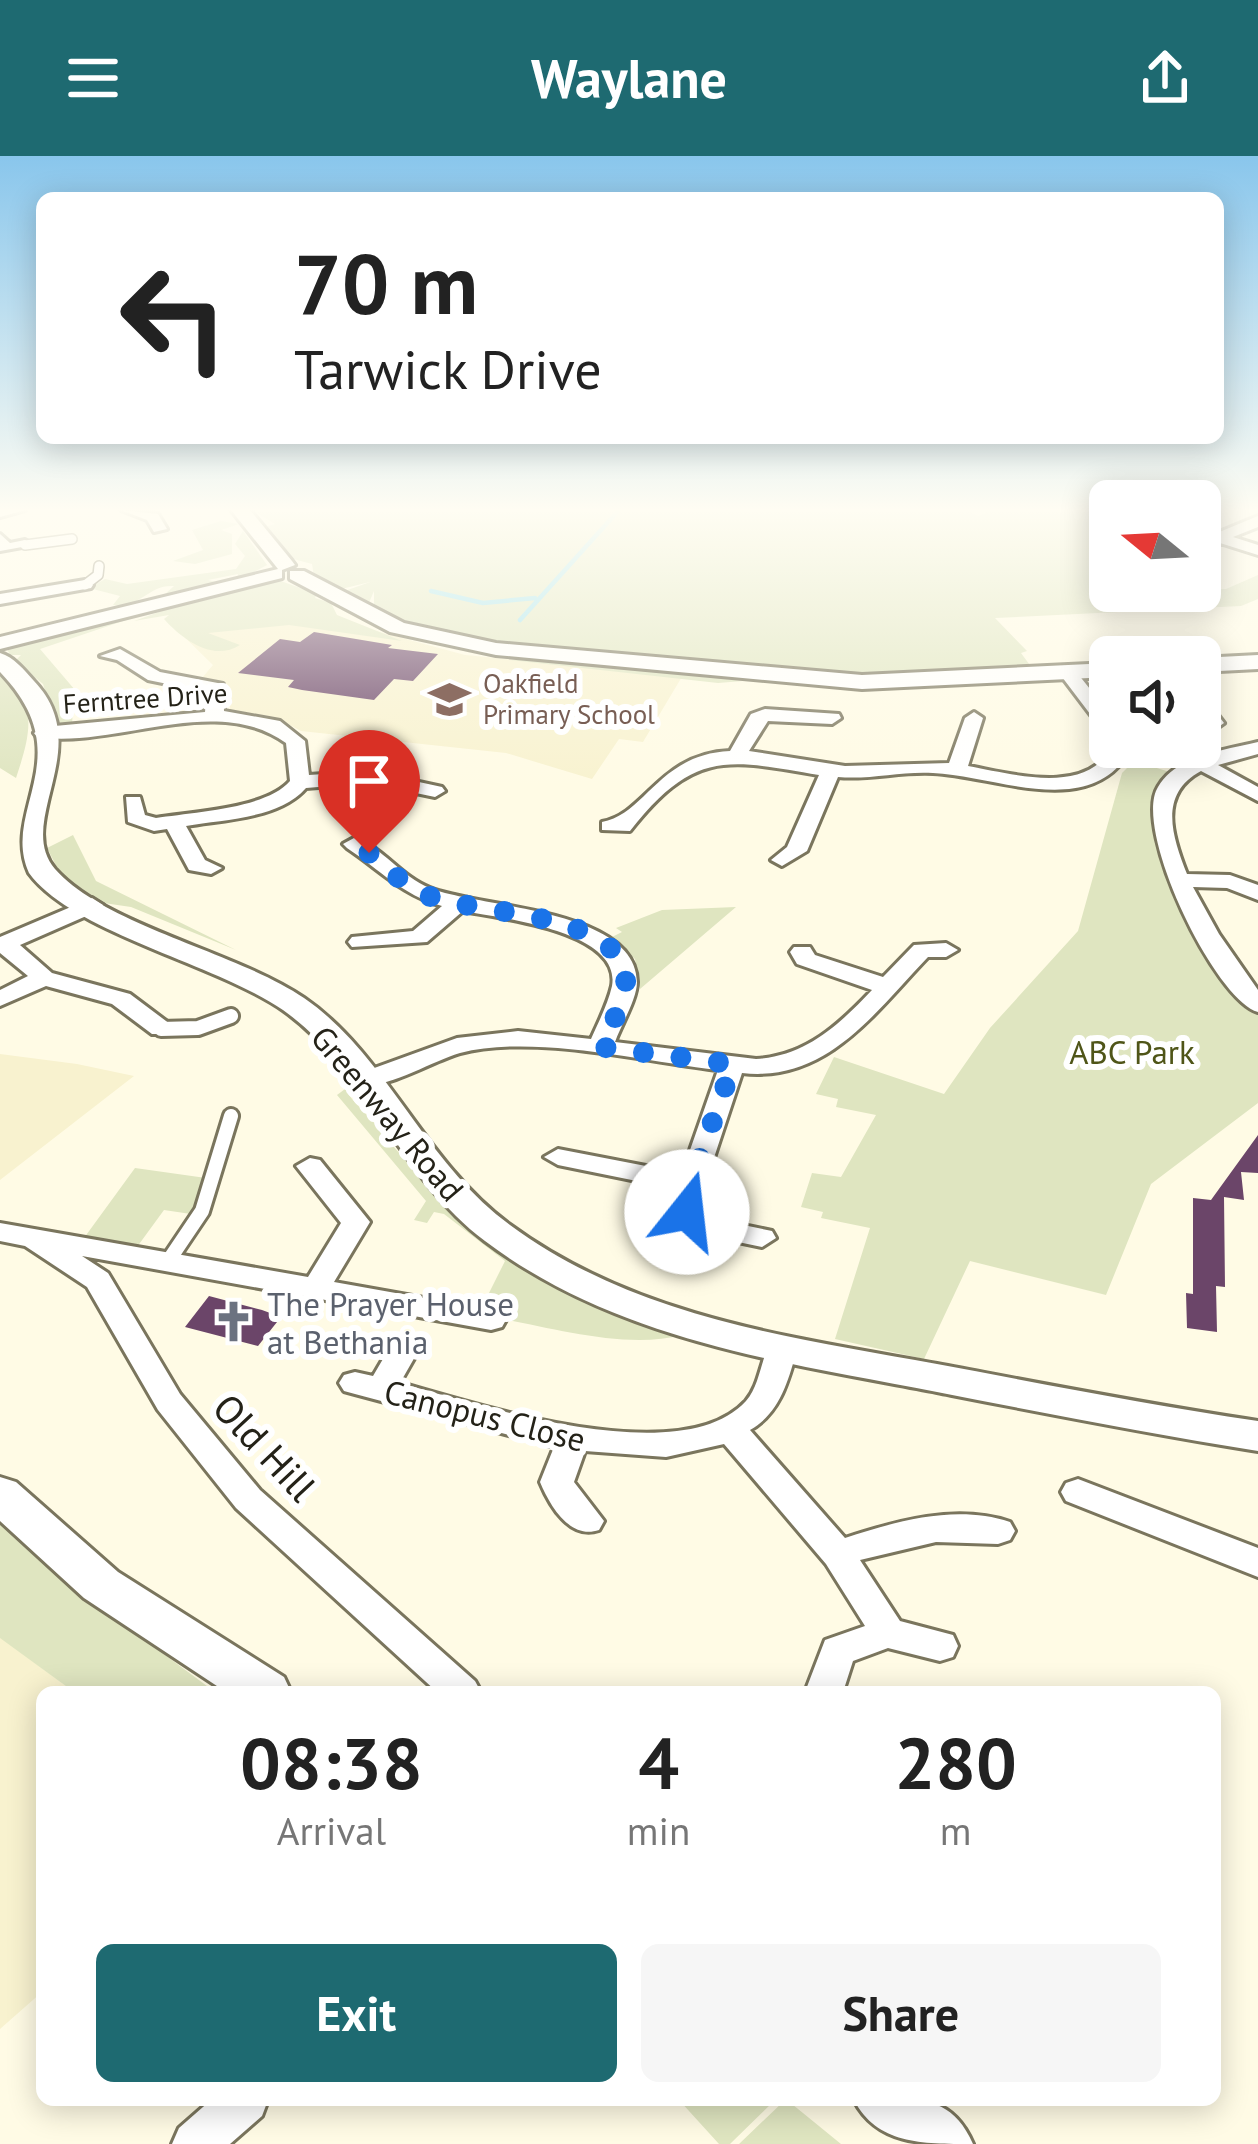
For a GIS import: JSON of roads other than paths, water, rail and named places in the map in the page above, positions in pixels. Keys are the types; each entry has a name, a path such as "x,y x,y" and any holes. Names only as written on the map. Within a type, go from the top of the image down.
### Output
{"main road":[{"path":"0,1494 101,1585 257,1686"},
{"path":"892,2106 942,2144"}],"street":[{"path":"0,643 159,603"},
{"path":"347,603 397,628 474,647 862,682 1089,672"},
{"path":"109,656 120,654 154,676 217,688 214,716"},
{"path":"0,658 38,697 44,733"},
{"path":"1221,664 1258,662"},
{"path":"1068,673 1089,700"},
{"path":"736,758 758,718 788,712 832,718"},
{"name":"Ferntree Drive","path":"44,733 214,716 258,721 290,734 298,753 300,782"},
{"path":"957,770 974,718"},
{"name":"Greenway Road","path":"44,733 21,807 20,833 42,872 92,905 277,993 325,1032 460,1203 531,1257 587,1289 654,1316 782,1349 1258,1436"},
{"path":"1221,759 1258,748"},
{"path":"609,826 622,827 701,761 736,758 830,771 957,770 1028,783 1076,781 1109,768"},
{"path":"1195,768 1175,779 1162,796 1166,839 1178,880 1258,1005"},
{"path":"1209,768 1258,795"},
{"path":"782,860 796,851 830,771"},
{"path":"133,801 132,812 142,823 174,823 267,805 289,795 300,782 368,776 435,790"},
{"path":"174,823 197,865 211,868"},
{"path":"354,844 411,888 562,925 608,947 625,970 626,982 601,1047"},
{"path":"1178,880 1218,880 1258,893"},
{"path":"360,942 419,937 459,903"},
{"path":"92,905 3,945 44,978 121,999 139,1022"},
{"path":"364,1080 492,1040 601,1047 771,1068 813,1057 922,950 946,950"},
{"path":"802,952 805,959 885,986"},
{"path":"0,999 44,978"},
{"path":"732,1064 715,1127 685,1204 695,1221 762,1238"},
{"path":"558,1157 691,1183"},
{"path":"310,1166 356,1222 317,1286"},
{"path":"0,1232 491,1320"},
{"name":"Old Hill","path":"35,1239 98,1280 169,1402 212,1460 380,1624 455,1686"},
{"path":"98,1280 133,1254"},
{"path":"782,1349 763,1402 729,1428 838,1554 888,1633"},
{"name":"Canopus Close","path":"401,1355 368,1386 573,1439 616,1445 677,1442 729,1428"},
{"path":"573,1439 557,1482 570,1506 587,1521"},
{"path":"1078,1492 1258,1563"},
{"path":"838,1554 915,1530 968,1526 998,1531"},
{"path":"826,1686 838,1651 888,1633 940,1646"},
{"path":"196,2144 239,2106"}],"lane":[{"path":"139,1022 198,1028 231,1016"},
{"path":"169,1260 202,1210 231,1116"}],"waterway":[{"path":"520,620 536,603"}],"place":[{"name":"Oakfield Primary School","path":"449,699"},
{"name":"The Prayer House at Bethania","path":"233,1322"}],"park label":[{"name":"ABC Park","path":"1132,1051"}]}
